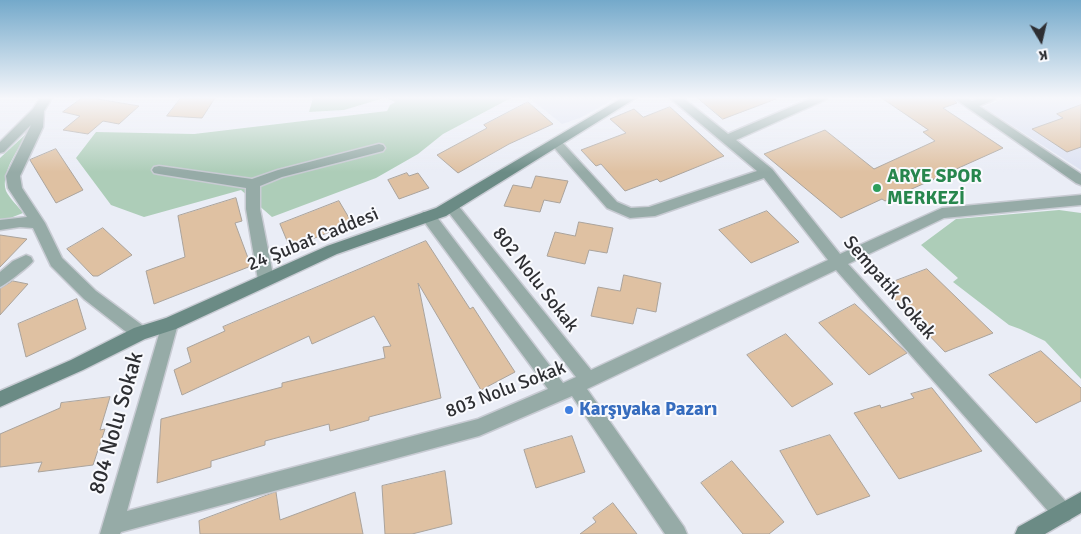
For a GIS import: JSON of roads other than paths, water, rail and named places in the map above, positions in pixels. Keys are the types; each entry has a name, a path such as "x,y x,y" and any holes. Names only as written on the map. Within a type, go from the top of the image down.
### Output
{"street":[{"path":"0,149 26,123"},
{"path":"37,123 13,176 15,188 38,222 42,246 90,295 140,334"},
{"name":"24 Şubat Caddesi","path":"0,399 140,334 170,324 332,250 428,216 450,206 589,123"},
{"name":"Sempatik Sokak","path":"708,123 767,172 837,261 1063,513"},
{"path":"728,139 764,123"},
{"path":"997,123 1081,180"},
{"path":"556,143 612,205 630,213 650,212 767,172"},
{"path":"159,170 253,184 278,174 379,148"},
{"path":"253,184 253,209 266,280"},
{"name":"803 Nolu Sokak","path":"112,529 479,427 575,386 942,213 1081,200"},
{"name":"802 Nolu Sokak","path":"450,206 575,386"},
{"path":"428,216 575,386 678,534"},
{"path":"0,225 38,222"},
{"path":"0,281 22,263"},
{"name":"804 Nolu Sokak","path":"112,529 170,324"},
{"path":"1025,534 1081,502"}],"place":[{"name":"ARYE SPOR MERKEZİ","path":"877,188"},
{"name":"Karşıyaka Pazarı","path":"569,410"}]}
